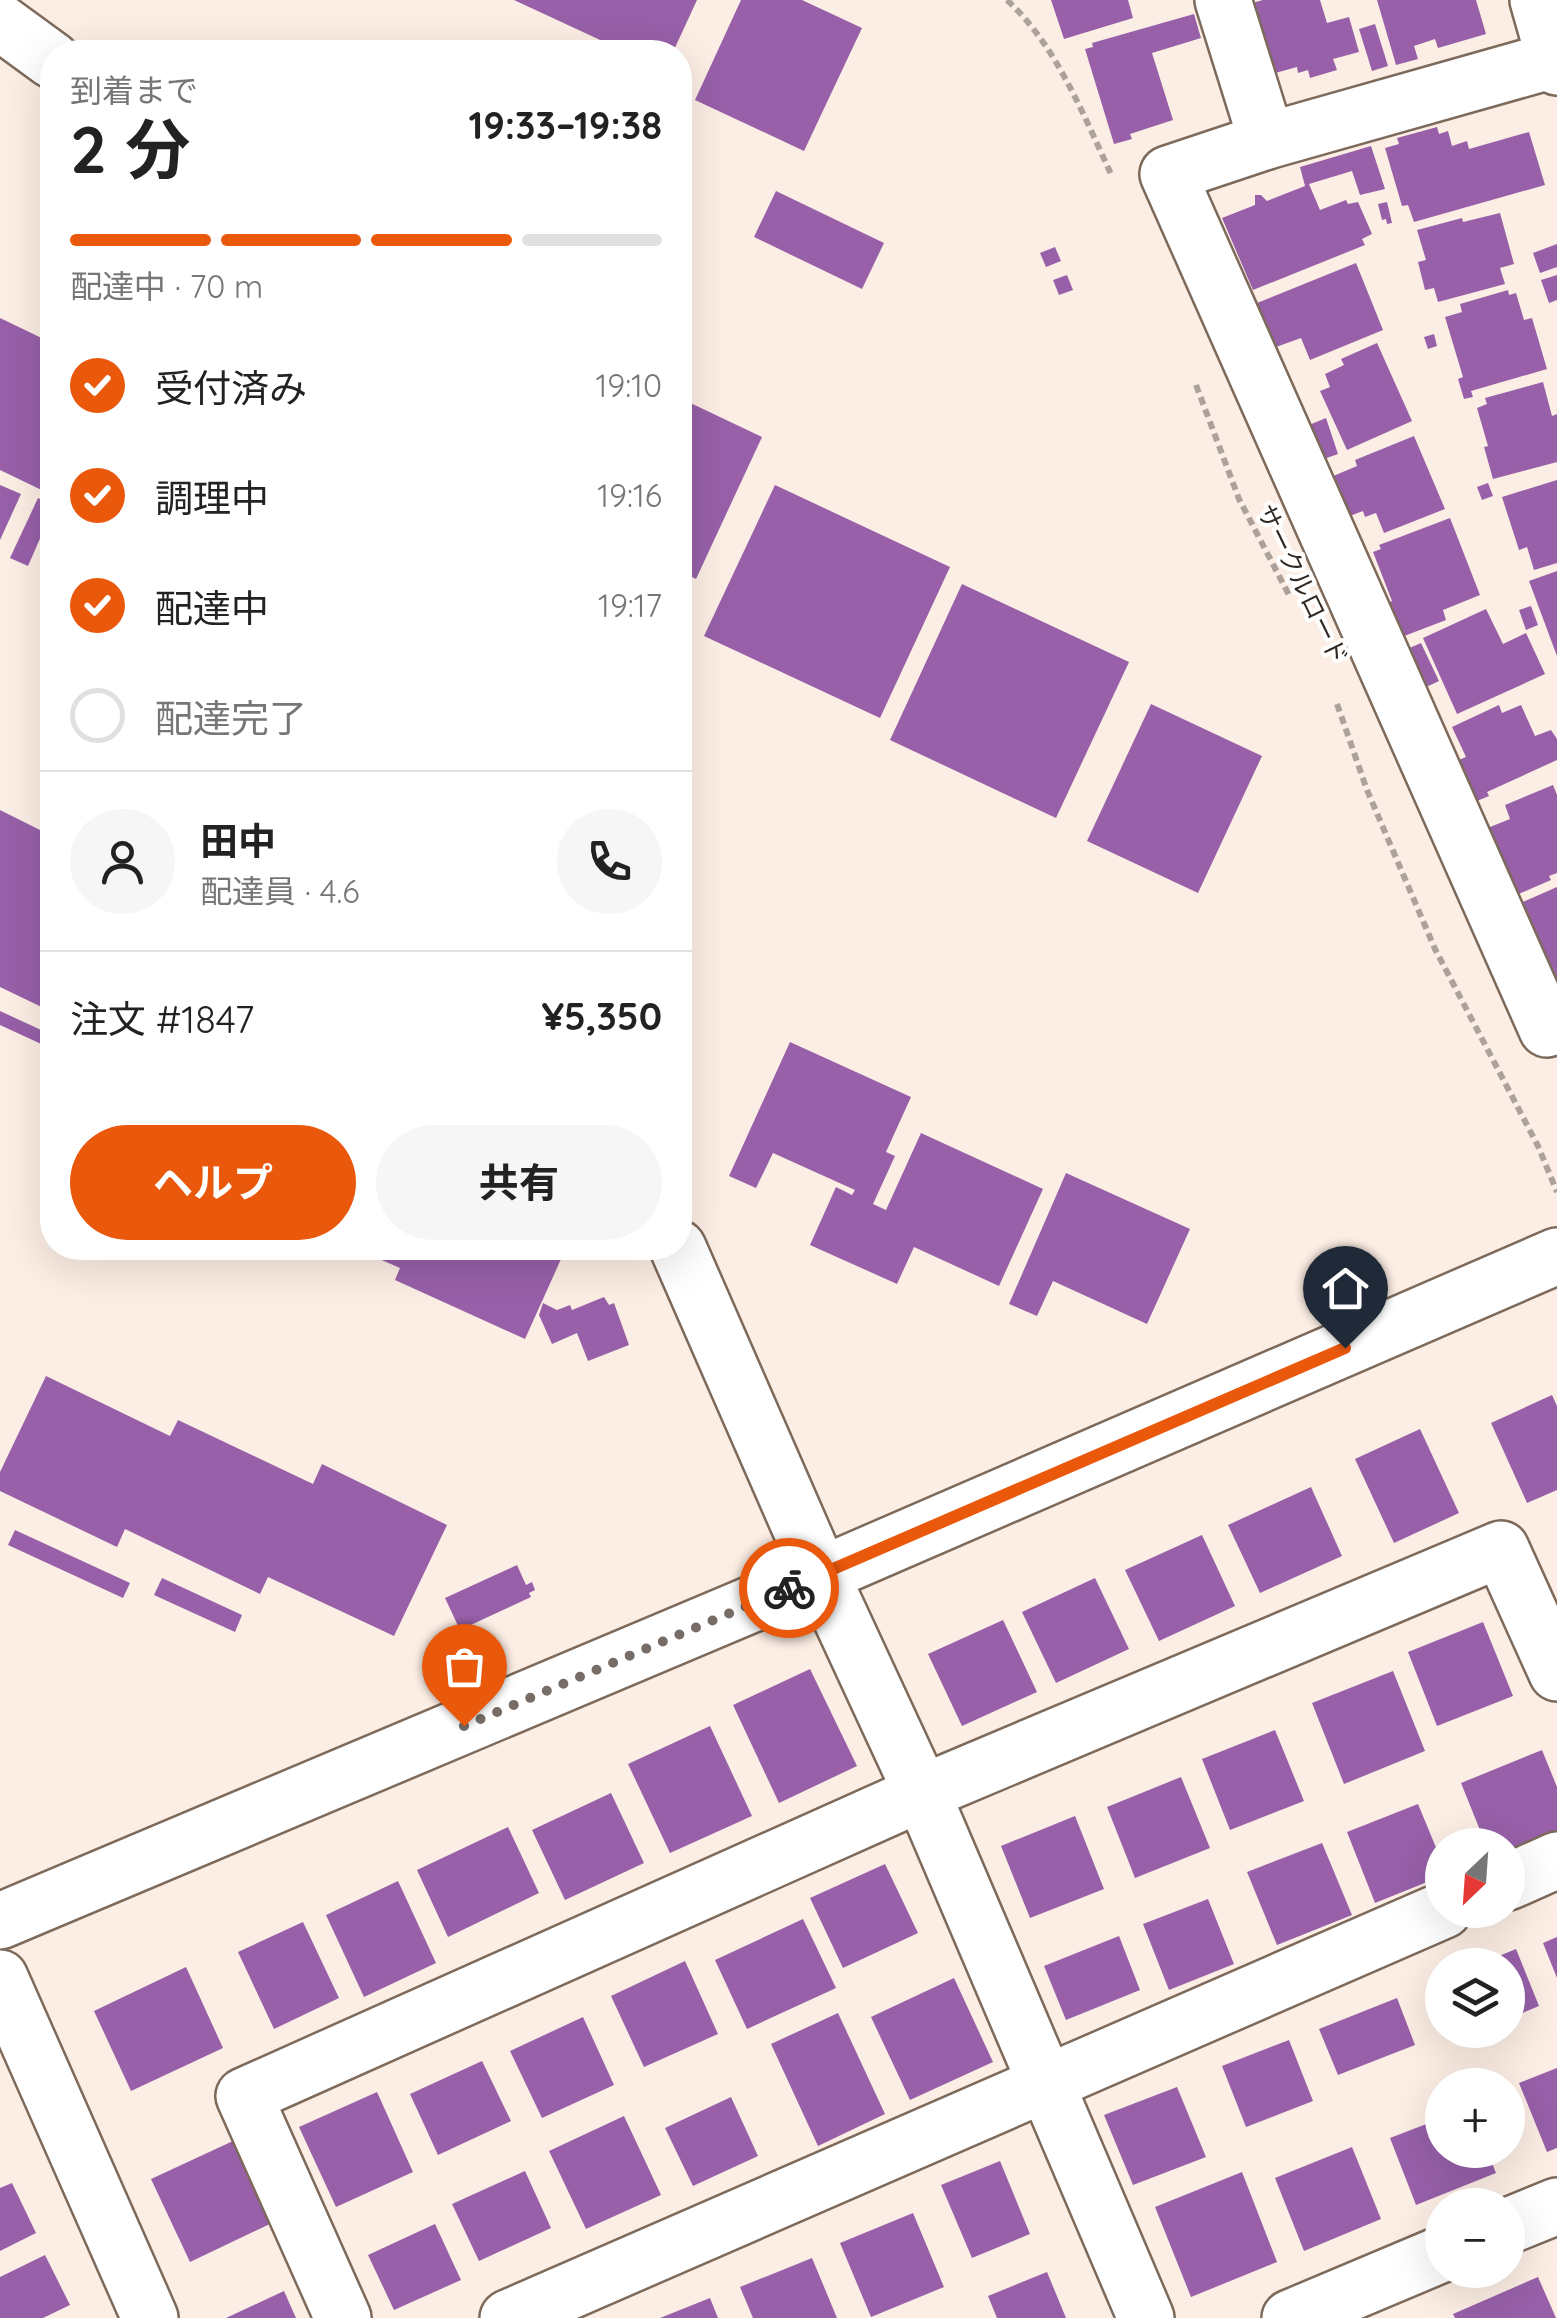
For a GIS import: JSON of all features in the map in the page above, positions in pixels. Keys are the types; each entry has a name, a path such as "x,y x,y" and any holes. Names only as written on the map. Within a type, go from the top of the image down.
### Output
{"street":[{"path":"1223,0 1267,141"},
{"path":"1538,0 1556,62 1267,141 1168,174 1547,1029 1557,1024"},
{"path":"0,22 40,51"},
{"path":"0,1921 821,1575 1557,1256"},
{"path":"683,1260 821,1575 922,1793 1146,2318"},
{"path":"343,2318 244,2096 922,1793 1501,1549 1557,1674"},
{"path":"1525,1874 1557,1860"},
{"path":"508,2318 1425,1918"},
{"path":"0,1978 150,2318"},
{"path":"1525,2219 1557,2206"},
{"path":"1290,2318 1425,2261"}],"path":[{"path":"1007,0 1024,16 1064,76 1118,189"},
{"name":"サークルロード","path":"1190,371 1239,499 1294,604"},
{"name":"サークルロード","path":"1332,690 1367,790 1435,948 1538,1146 1557,1192"}],"building":[{"path":"514,0 697,0 679,40 600,40"},
{"path":"741,0 802,0 862,28 804,151 695,100"},
{"path":"1051,0 1128,0 1133,18 1064,39"},
{"path":"1263,0 1320,0 1327,23 1349,17 1359,52 1333,59 1337,70 1310,78 1308,70 1298,73 1297,67 1268,75 1248,4"},
{"path":"1377,0 1476,0 1486,34 1438,48 1435,39 1414,46 1418,59 1396,65"},
{"path":"1194,14 1201,38 1152,53 1173,120 1130,134 1132,139 1114,144 1085,49 1093,47 1092,43"},
{"path":"1375,24 1388,66 1372,71 1359,29"},
{"path":"1437,127 1439,134 1448,131 1452,146 1467,141 1469,149 1529,132 1545,185 1414,222 1408,205 1402,206 1385,148 1399,144 1397,138"},
{"path":"1371,146 1385,189 1360,195 1352,171 1309,184 1320,210 1346,200 1348,204 1358,202 1372,234 1362,239 1365,245 1253,290 1222,218 1255,205 1255,195 1267,201 1305,186 1300,167"},
{"path":"776,191 884,243 862,289 754,237"},
{"path":"1387,202 1392,223 1387,224 1378,204"},
{"path":"1500,213 1514,264 1500,268 1505,284 1438,302 1434,288 1425,290 1418,262 1426,260 1417,230"},
{"path":"1557,244 1557,267 1540,273 1533,253"},
{"path":"1055,247 1061,261 1046,267 1040,253"},
{"path":"1356,263 1383,330 1310,360 1301,338 1276,347 1257,303"},
{"path":"1067,275 1073,290 1059,295 1053,280"},
{"path":"1557,275 1557,300 1549,303 1541,280"},
{"path":"1508,290 1509,295 1516,293 1524,320 1532,318 1547,369 1471,391 1473,397 1464,399 1458,379 1463,377 1445,317 1462,312 1460,304"},
{"path":"0,318 40,337 40,489 0,470"},
{"path":"1434,334 1437,346 1428,349 1424,337"},
{"path":"1377,343 1412,421 1347,450 1320,391 1330,387 1325,374 1344,365 1341,359"},
{"path":"1543,382 1552,416 1557,414 1557,462 1493,479 1477,408 1487,404 1485,398"},
{"path":"692,404 762,437 696,579 692,577"},
{"path":"1326,418 1338,454 1321,460 1309,425"},
{"path":"1414,436 1445,509 1384,533 1376,513 1365,517 1363,511 1347,517 1331,477 1357,466 1355,460"},
{"path":"1557,480 1557,563 1534,570 1527,547 1519,550 1502,497"},
{"path":"1488,483 1493,496 1482,500 1477,487"},
{"path":"0,485 21,494 0,540"},
{"path":"775,485 950,567 880,718 704,636"},
{"path":"38,498 40,538 28,566 10,558"},
{"path":"1450,518 1480,595 1443,610 1446,620 1399,638 1385,604 1392,601 1373,552 1381,549 1379,545"},
{"path":"1557,571 1557,656 1529,581"},
{"path":"962,584 1129,662 1056,818 890,740"},
{"path":"1531,606 1538,625 1526,630 1519,610"},
{"path":"1486,609 1503,644 1526,633 1545,674 1457,714 1423,638"},
{"path":"1421,643 1439,681 1422,689 1405,650"},
{"path":"1151,704 1262,756 1198,893 1087,841"},
{"path":"1499,705 1502,713 1521,705 1535,736 1551,730 1557,739 1557,760 1487,792 1489,796 1472,803 1454,762 1466,757 1452,727"},
{"path":"1553,785 1557,795 1557,873 1549,876 1551,880 1514,896 1485,829 1510,819 1505,805"},
{"path":"0,810 40,830 40,1006 0,987"},
{"path":"1557,887 1557,978 1552,967 1546,969 1518,904"},
{"path":"0,1011 40,1029 40,1043 0,1025"},
{"path":"790,1042 911,1097 886,1152 895,1156 873,1204 886,1210 921,1133 1043,1189 999,1286 914,1247 897,1284 810,1245 836,1187 852,1195 855,1190 773,1153 756,1188 729,1176"},
{"path":"1066,1173 1190,1229 1147,1324 1053,1281 1037,1316 1009,1304"},
{"path":"382,1260 561,1260 525,1339 395,1280 400,1268"},
{"path":"604,1297 609,1305 614,1303 629,1345 588,1361 577,1333 552,1344 539,1315 543,1303 557,1310 570,1305 572,1310"},
{"path":"46,1376 170,1436 178,1420 313,1484 322,1464 447,1525 394,1636 268,1577 260,1594 125,1529 117,1547 0,1491 0,1472"},
{"path":"1552,1395 1557,1406 1557,1490 1527,1503 1491,1423"},
{"path":"1420,1429 1459,1513 1394,1543 1355,1459"},
{"path":"1311,1487 1342,1556 1260,1593 1228,1525"},
{"path":"15,1530 130,1583 123,1598 8,1545"},
{"path":"1202,1535 1235,1606 1159,1641 1125,1570"},
{"path":"517,1565 526,1585 532,1582 535,1590 529,1593 531,1597 460,1630 445,1598"},
{"path":"162,1578 242,1615 235,1632 154,1595"},
{"path":"1095,1578 1129,1649 1056,1683 1022,1612"},
{"path":"1003,1620 1037,1692 962,1726 928,1654"},
{"path":"1483,1622 1513,1696 1437,1726 1408,1652"},
{"path":"810,1669 857,1766 779,1803 733,1705"},
{"path":"1393,1671 1425,1751 1344,1784 1312,1703"},
{"path":"710,1726 752,1816 670,1853 628,1764"},
{"path":"1275,1730 1304,1801 1230,1830 1202,1759"},
{"path":"1542,1750 1557,1787 1557,1832 1525,1844 1525,1828 1479,1828 1461,1783"},
{"path":"1181,1777 1210,1848 1135,1878 1107,1807"},
{"path":"611,1793 644,1863 565,1900 532,1830"},
{"path":"1418,1804 1428,1828 1425,1883 1375,1903 1347,1832"},
{"path":"1075,1816 1104,1889 1030,1918 1001,1846"},
{"path":"508,1827 539,1893 448,1937 417,1870"},
{"path":"1322,1843 1352,1915 1277,1945 1247,1872"},
{"path":"885,1864 918,1933 843,1968 810,1898"},
{"path":"398,1881 436,1963 364,1997 326,1915"},
{"path":"1208,1899 1234,1964 1169,1990 1143,1924"},
{"path":"803,1919 836,1988 747,2029 715,1960"},
{"path":"303,1922 339,1998 274,2029 238,1952"},
{"path":"1119,1936 1140,1990 1066,2020 1044,1966"},
{"path":"1557,1937 1557,1978 1543,1943"},
{"path":"685,1961 718,2034 644,2067 611,1996"},
{"path":"186,1967 223,2048 131,2091 94,2011"},
{"path":"1525,1971 1539,2006 1525,2012"},
{"path":"954,1978 993,2062 910,2100 871,2017"},
{"path":"1397,1998 1415,2045 1338,2075 1319,2029"},
{"path":"838,2013 885,2114 818,2146 771,2044"},
{"path":"583,2017 614,2085 542,2118 510,2051"},
{"path":"1289,2040 1313,2101 1246,2127 1222,2066"},
{"path":"482,2061 511,2121 438,2155 410,2094"},
{"path":"1557,2068 1557,2148 1547,2152 1525,2098 1525,2081"},
{"path":"1177,2087 1206,2157 1133,2185 1104,2115"},
{"path":"377,2092 413,2172 336,2207 299,2127"},
{"path":"731,2097 758,2156 693,2186 665,2128"},
{"path":"624,2116 661,2195 586,2229 549,2151"},
{"path":"1425,2125 1425,2168 1494,2168 1496,2173 1458,2188 1425,2188 1425,2201 1416,2205 1390,2138"},
{"path":"233,2141 272,2223 190,2262 151,2179"},
{"path":"1352,2147 1381,2219 1304,2251 1275,2178"},
{"path":"1000,2161 1030,2234 972,2258 941,2185"},
{"path":"525,2171 551,2228 479,2261 452,2204"},
{"path":"1242,2172 1277,2262 1191,2297 1155,2207"},
{"path":"12,2183 36,2233 0,2251 0,2188"},
{"path":"913,2213 944,2287 871,2317 840,2243"},
{"path":"435,2224 461,2280 394,2310 368,2255"},
{"path":"45,2255 70,2305 43,2318 0,2318 0,2277"},
{"path":"812,2258 837,2318 753,2318 740,2287"},
{"path":"1047,2272 1066,2318 997,2318 988,2296"},
{"path":"1538,2277 1556,2318 1455,2318 1453,2314 1513,2288 1525,2288 1525,2283"},
{"path":"284,2291 296,2318 226,2318"},
{"path":"710,2298 718,2318 660,2318"}],"way so far":[{"path":"464,1726 789,1588"}],"route":[{"path":"789,1588 1345,1348"}]}
